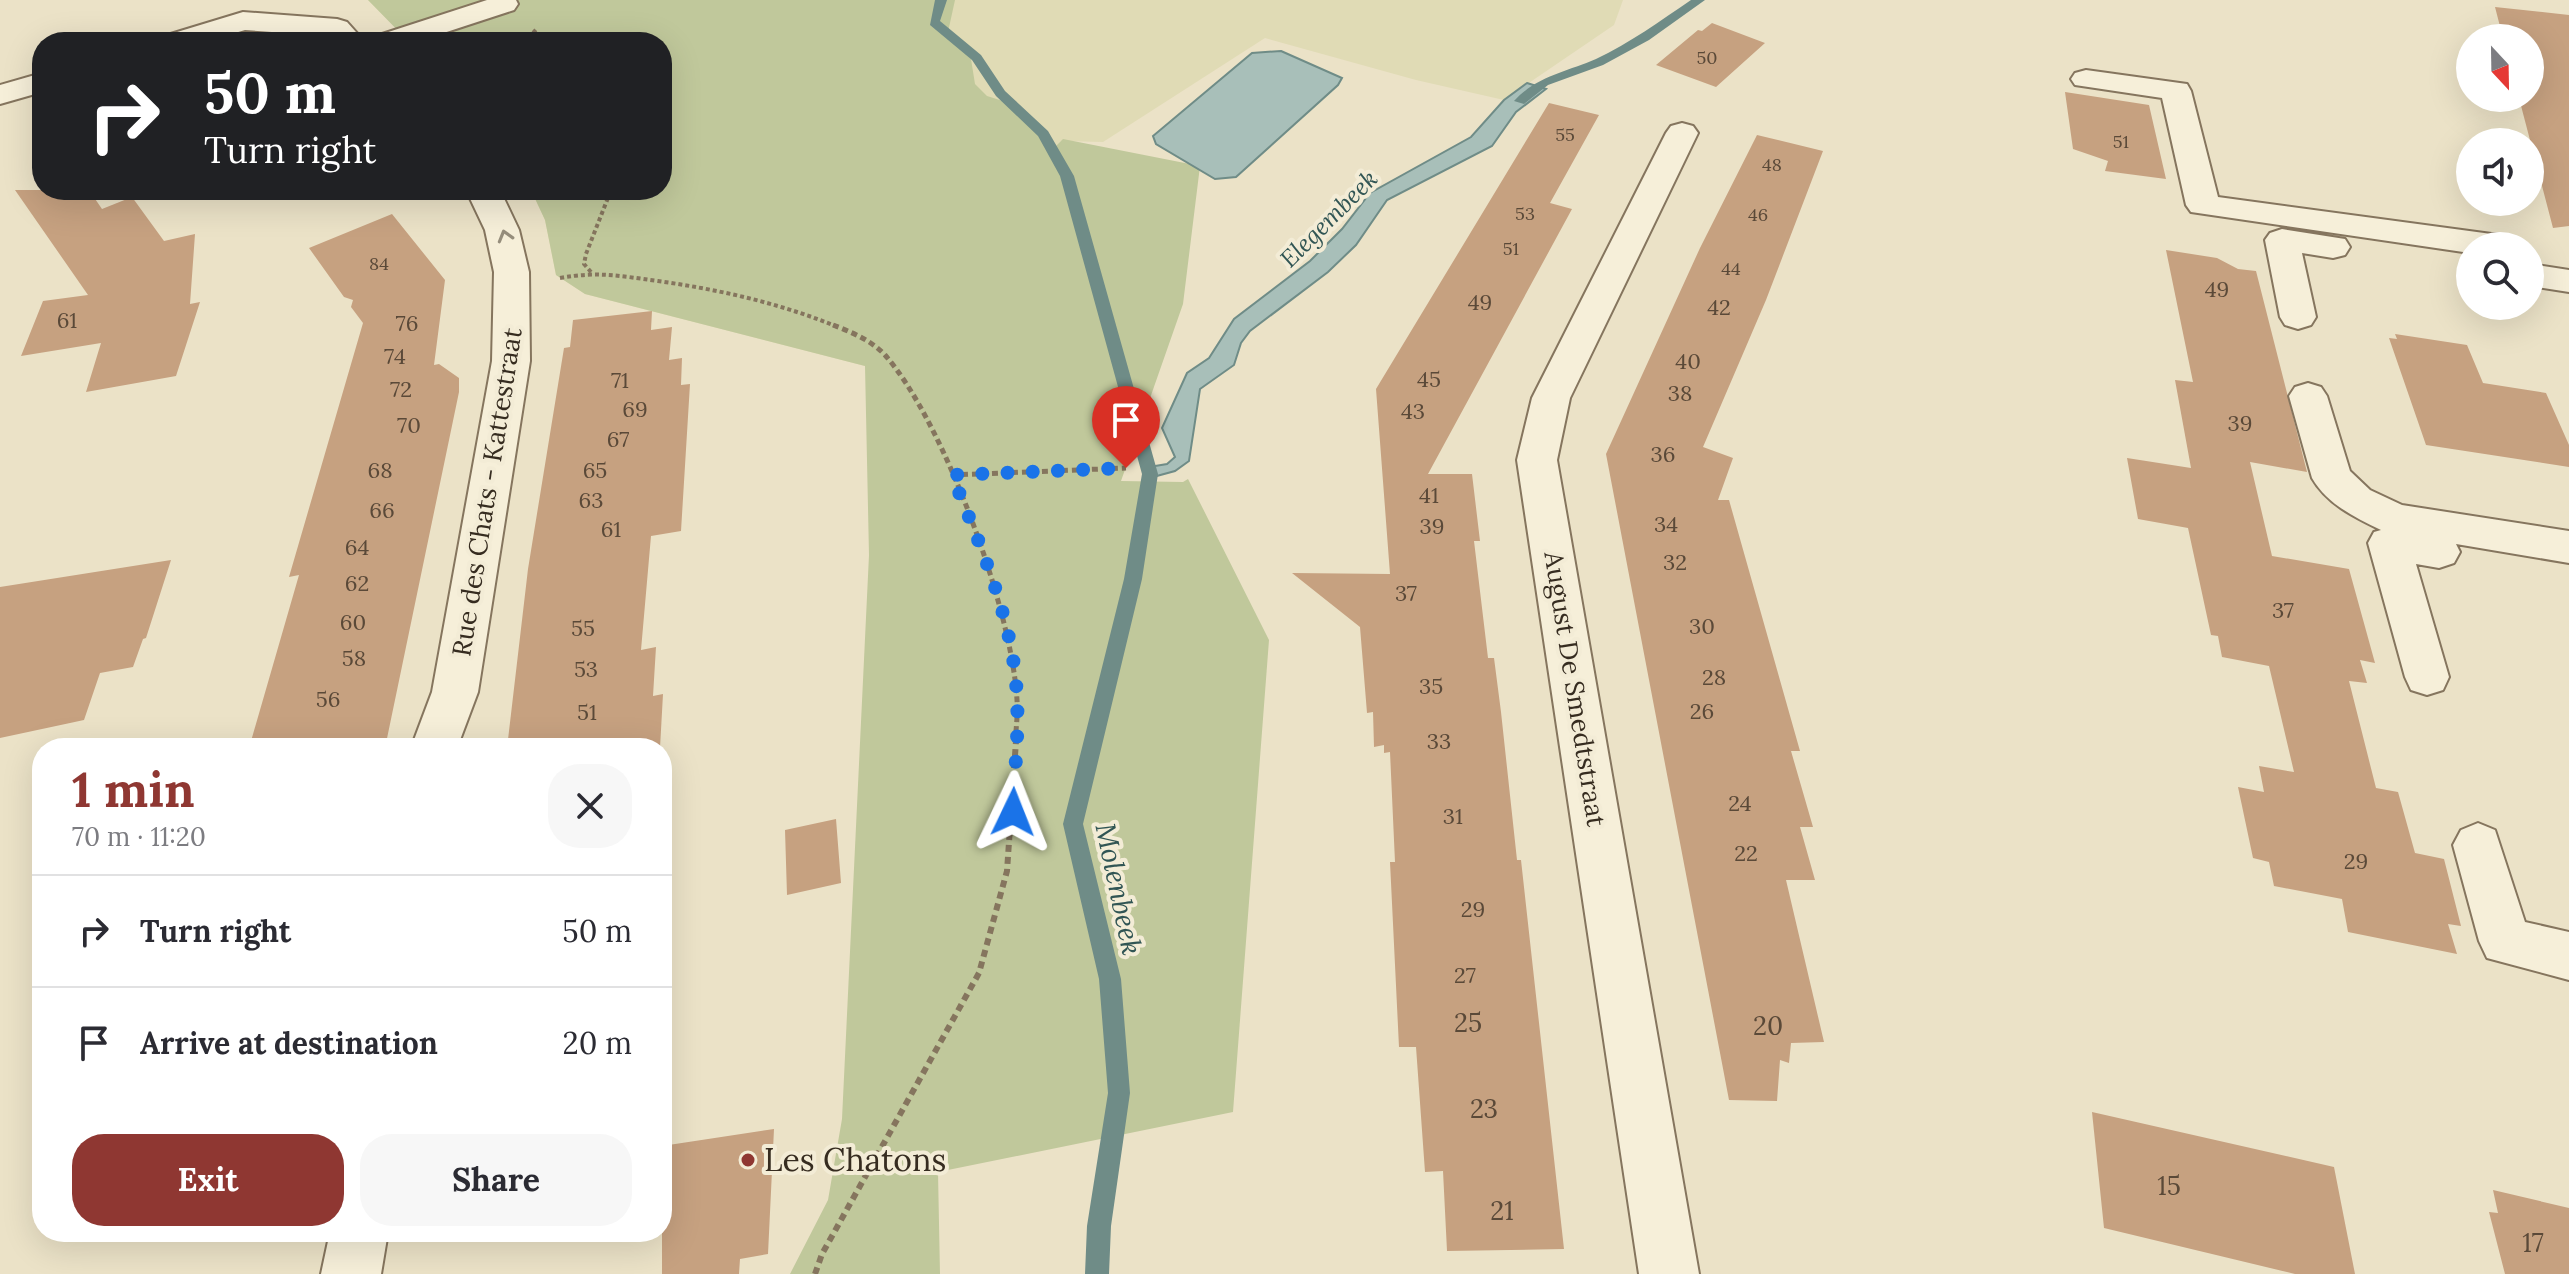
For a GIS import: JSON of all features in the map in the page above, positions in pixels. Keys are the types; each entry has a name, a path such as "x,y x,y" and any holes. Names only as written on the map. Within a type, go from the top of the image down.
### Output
{"street":[{"path":"243,21 265,0"},
{"path":"417,32 504,4"},
{"path":"207,32 243,21 337,28 341,32"},
{"path":"2086,79 2176,91 2203,205 2456,240"},
{"path":"0,95 32,85"},
{"name":"August De Smedtstraat","path":"1669,1274 1537,460 1551,398 1682,133"},
{"name":"Rue des Chats - Kattestraat","path":"438,738 455,692 511,361 515,315 512,263 503,226 489,200"},
{"path":"2298,317 2282,240 2456,265"},
{"path":"2544,252 2569,256"},
{"path":"2544,277 2569,281"},
{"path":"2308,396 2332,478 2356,500 2394,519 2569,547"},
{"path":"2427,677 2389,543 2569,573"},
{"path":"2478,845 2505,941 2569,956"},
{"path":"351,1274 357,1242"}],"path":[{"path":"607,200 586,254 584,264 591,272 723,290 793,309 856,334 883,353 901,373 952,475 1002,615 1017,699 1013,812 1007,871 979,973 822,1254 815,1274"},
{"path":"952,475 1126,468"}],"shaded area":[{"path":"368,0 1623,0 1614,25 1504,100 1416,80 1265,38 1103,142 1061,141 883,353 865,366 585,294 556,275 545,220 536,200 672,200 672,32 400,32"}],"green space":[{"path":"368,0 955,0 948,32 939,24 971,59 975,84 987,96 1019,106 1055,147 1063,139 1200,166 1183,304 1121,481 1183,482 1188,479 1269,640 1233,1112 938,1172 940,1274 790,1274 828,1200 842,1119 869,555 865,366 585,294 556,275 545,220 536,200 672,200 672,32 399,32"}],"water":[{"path":"1281,51 1342,78 1236,177 1215,179 1156,144 1153,136 1252,53"},
{"path":"1527,83 1546,89 1516,112 1492,146 1387,200 1356,245 1328,272 1250,331 1241,343 1234,365 1200,389 1189,461 1175,471 1153,477 1149,467 1167,464 1175,457 1162,428 1187,373 1209,358 1234,319 1310,261 1342,229 1370,193 1471,137 1504,100"}],"building":[{"path":"2495,7 2569,15 2569,226 2553,228 2544,194 2544,128 2527,128 2523,112 2544,112 2544,24 2499,24"},
{"path":"1712,23 1765,43 1716,87 1656,65 1698,30 1702,31"},
{"path":"2065,92 2149,105 2166,179 2105,171 2108,161 2073,149"},
{"path":"1549,103 1599,115 1550,203 1572,209 1428,474 1472,474 1480,541 1474,541 1488,658 1494,658 1517,860 1521,860 1564,1249 1447,1251 1443,1171 1425,1172 1416,1047 1399,1047 1390,862 1395,862 1390,752 1384,753 1384,745 1374,747 1373,712 1367,713 1360,627 1292,573 1390,574 1376,389"},
{"path":"1757,135 1823,151 1766,300 1703,447 1733,458 1718,500 1729,500 1800,751 1791,751 1813,827 1800,827 1815,880 1786,880 1824,1042 1791,1043 1789,1063 1780,1060 1777,1101 1729,1100 1606,454 1700,248"},
{"path":"15,190 32,190 32,200 96,200 102,209 124,200 134,200 164,241 195,234 190,304 200,302 176,376 86,392 101,343 21,356 43,301 88,295"},
{"path":"392,214 445,280 434,365 439,364 459,378 459,392 387,738 252,738 299,575 289,577 363,323 351,307 353,300 344,297 309,248"},
{"path":"2166,250 2217,258 2238,269 2256,271 2307,472 2250,462 2272,556 2349,569 2375,663 2360,660 2367,683 2349,681 2376,788 2398,792 2415,853 2444,859 2461,926 2448,924 2457,954 2348,932 2342,899 2274,886 2269,862 2253,858 2238,787 2264,792 2259,766 2294,772 2269,666 2222,657 2218,636 2211,635 2188,528 2138,519 2127,458 2191,468 2175,380 2193,382"},
{"path":"652,311 651,330 672,327 669,360 682,358 681,385 690,384 681,531 651,536 641,650 656,647 653,696 663,694 661,738 508,738 528,569 564,348 570,347 573,320"},
{"path":"2395,334 2467,345 2483,383 2546,393 2569,445 2569,467 2426,445 2389,338 2397,339"},
{"path":"171,560 146,638 133,667 100,673 84,720 0,738 0,587"},
{"path":"836,819 841,883 787,895 785,830"},
{"path":"2092,1112 2334,1167 2355,1274 2295,1274 2104,1228"},
{"path":"774,1129 768,1254 740,1259 739,1274 662,1274 662,1242 672,1242 672,1144"},
{"path":"2493,1190 2569,1208 2569,1274 2505,1274 2489,1212 2498,1213"}],"waterway":[{"name":"Molenbeek","path":"941,0 934,22 977,58 1000,93 1043,134 1067,176 1150,474 1133,579 1073,824 1110,979 1119,1093 1099,1226 1097,1274"},
{"name":"Elegembeek","path":"1520,101 1544,82 1599,62 1645,37 1699,0"}],"place":[{"name":"Les Chatons","path":"748,1160"}],"route":[{"path":"1013,812 1017,699 1011,657 1002,615 983,555 952,475 1126,468"}]}
